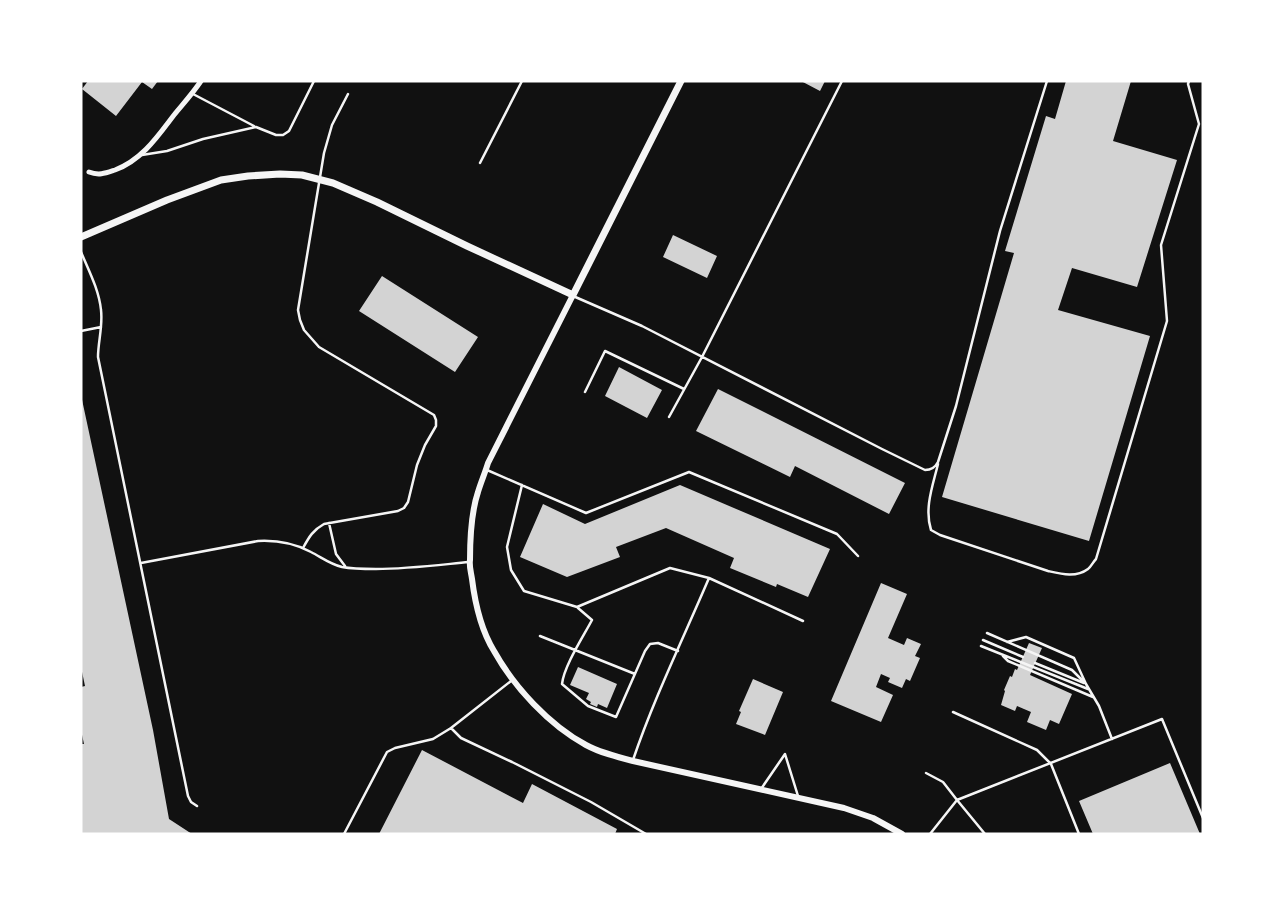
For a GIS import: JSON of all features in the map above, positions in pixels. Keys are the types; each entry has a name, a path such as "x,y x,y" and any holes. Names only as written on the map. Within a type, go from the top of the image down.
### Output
{"main road":[{"path":"81,237 167,200 221,180 280,174 302,176 333,183 377,202 573,295 682,81"}],"street":[{"path":"89,172 103,174 121,168 141,155 201,81"},
{"path":"573,295 492,454 478,492 473,513 470,562 474,594 483,626 494,650 524,694 538,708 572,736 603,753 844,808 873,818 902,834"}],"lane":[{"path":"192,94 256,127 276,135 283,135 289,131 314,81"},
{"path":"480,162 522,81"},
{"path":"669,418 842,81"},
{"path":"1047,81 1000,231 953,419 938,462 928,509 928,521 931,530 940,535 1048,571 1063,574 1076,574 1088,569 1096,559 1167,321 1161,245 1198,124 1188,84 1189,81"},
{"path":"303,548 316,528 324,524 398,511 404,508 408,502 417,465 425,445 436,426 434,415 319,347 304,330 300,320 298,310 324,153 328,135 348,94"},
{"path":"141,155 256,127"},
{"path":"81,252 98,292 102,312 98,357 188,796 191,802 197,806"},
{"path":"573,295 642,326 924,470 931,470 938,462"},
{"path":"81,331 101,327"},
{"path":"584,392 605,351 684,389"},
{"path":"486,470 586,512 689,472 837,534 858,556"},
{"path":"522,485 507,547 511,570 524,591 577,608 592,620 576,650 562,684 588,706 616,717 645,651 650,644 658,643 678,651"},
{"path":"329,524 336,554 346,568"},
{"path":"141,563 258,541 287,543 303,548 325,561 355,569 395,569 470,562"},
{"path":"577,608 670,568 709,578 803,621"},
{"path":"633,761 644,729 709,578"},
{"path":"987,633 1072,670 1086,684"},
{"path":"540,636 635,674"},
{"path":"1007,642 1026,637 1074,658 1099,706 1112,739"},
{"path":"984,640 1023,657"},
{"path":"981,646 1090,690"},
{"path":"1002,654 1008,661 1094,698"},
{"path":"1035,663 1086,684"},
{"path":"344,834 387,752 395,748 433,739 451,728 513,679"},
{"path":"953,712 1037,750 1051,764 1079,834"},
{"path":"930,834 957,800 1162,719 1203,818"},
{"path":"451,728 461,738 582,797 646,834"},
{"path":"760,790 786,754 798,798"},
{"path":"926,772 943,782 985,834"}],"building":[{"path":"88,81 158,81 152,89 142,82 116,116 82,89"},
{"path":"801,81 825,81 820,91"},
{"path":"1066,81 1131,81 1113,141 1177,160 1137,287 1072,268 1058,310 1150,336 1089,541 942,497 1014,253 1005,251 1046,116 1055,119"},
{"path":"673,235 717,256 707,278 663,257"},
{"path":"382,276 478,337 455,372 359,311"},
{"path":"619,367 662,390 647,418 605,396"},
{"path":"718,389 905,483 889,514 795,466 790,477 696,431"},
{"path":"81,395 153,730 169,819 192,834 81,834 81,744 84,744 81,730 81,687 85,686 81,667"},
{"path":"680,485 830,549 808,597 777,584 776,587 730,568 734,558 666,528 616,547 620,557 567,577 520,557 543,504 585,524"},
{"path":"881,583 907,594 888,638 904,645 907,638 921,644 915,656 920,658 910,681 906,679 902,688 888,682 890,678 881,674 876,687 893,695 881,722 831,701"},
{"path":"1029,643 1042,648 1030,675 1072,694 1059,724 1050,720 1046,730 1027,722 1031,712 1017,706 1015,711 1001,705 1004,690 1010,676 1012,677 1015,669 1017,670"},
{"path":"578,667 617,684 607,708 598,704 597,707 590,704 591,702 586,699 589,693 570,685"},
{"path":"753,679 783,692 765,735 736,724 741,712 739,711"},
{"path":"422,750 523,803 532,784 617,829 615,834 379,834"},
{"path":"1170,763 1200,834 1093,834 1079,801"}]}
